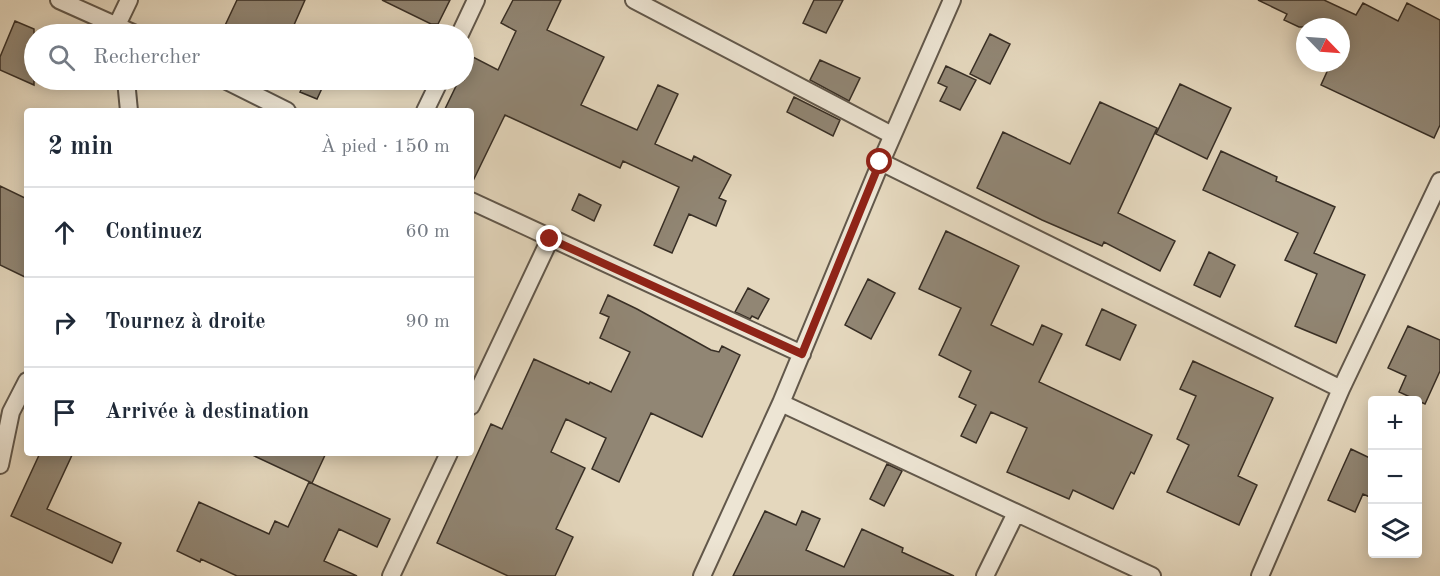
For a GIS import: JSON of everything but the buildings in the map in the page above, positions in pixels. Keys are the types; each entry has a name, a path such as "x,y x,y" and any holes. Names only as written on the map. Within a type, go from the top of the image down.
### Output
{"street":[{"path":"59,0 115,24"},
{"path":"117,24 129,0"},
{"path":"465,24 476,0"},
{"path":"634,0 892,135"},
{"path":"702,576 781,403 880,162 952,0"},
{"path":"127,90 129,108"},
{"path":"245,90 281,108"},
{"path":"426,108 435,90"},
{"path":"880,162 1341,389"},
{"path":"1260,576 1341,389 1440,181"},
{"path":"474,202 802,354"},
{"path":"474,400 550,239"},
{"path":"0,465 11,412 24,387"},
{"path":"781,403 1152,576"},
{"path":"391,576 448,456"},
{"path":"985,576 1016,513"}],"route":[{"path":"550,239 802,354 880,162"}]}
